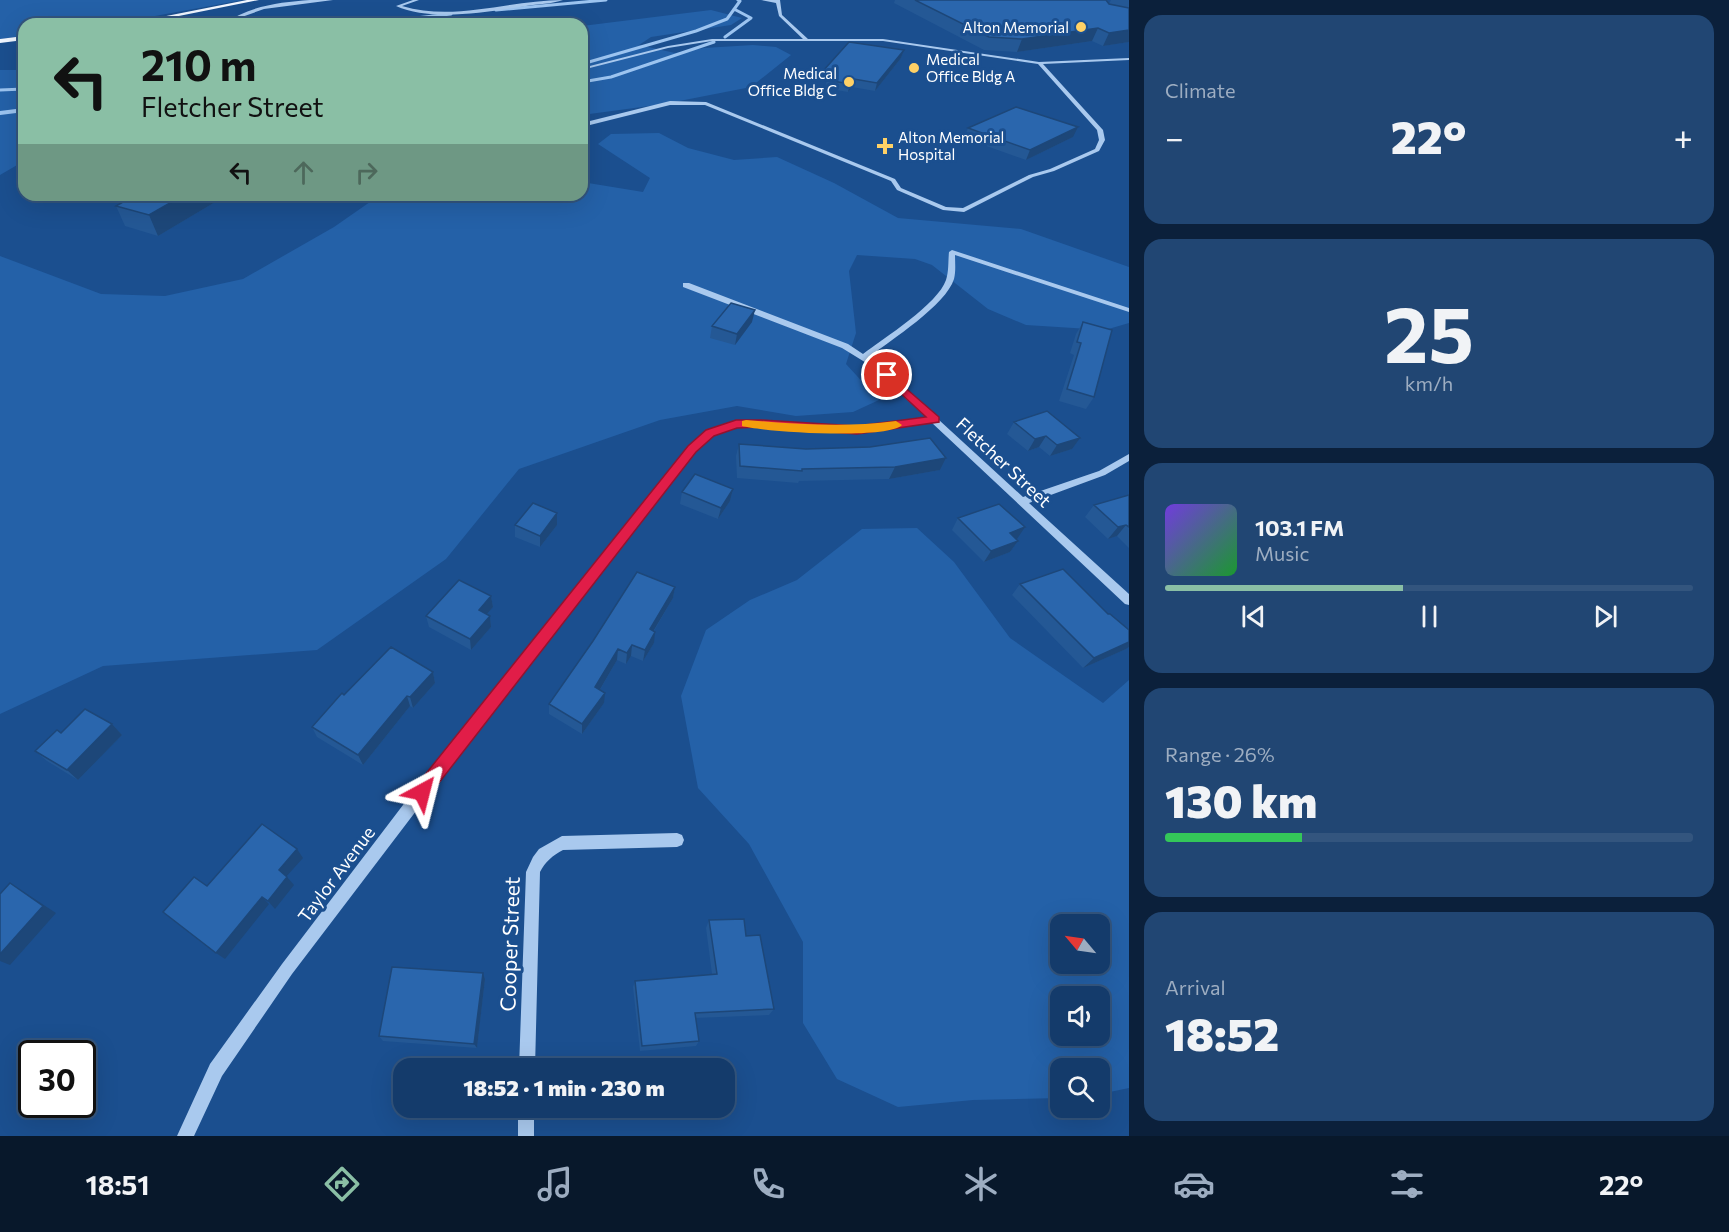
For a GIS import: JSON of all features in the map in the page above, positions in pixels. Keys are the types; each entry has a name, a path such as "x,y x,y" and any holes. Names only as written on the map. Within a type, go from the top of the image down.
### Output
{"main road":[{"path":"169,18 256,0"},
{"path":"0,41 18,39"}],"street":[{"path":"235,18 251,11 291,3 331,0"},
{"path":"417,0 398,6 458,12 561,0"},
{"path":"763,0 778,1 780,15 807,40"},
{"path":"588,68 690,42 712,40 848,40 903,43 1039,63 1129,59"},
{"path":"588,124 670,103 706,104 893,180 899,189 945,209 964,210 1031,176 1052,170 1097,150 1102,140 1100,130 1039,63"},
{"path":"864,357 928,307 950,281 952,252 1129,310"},
{"name":"Fletcher Street","path":"686,285 845,346 864,357 935,419 1129,601"},
{"name":"Taylor Avenue","path":"184,1136 216,1070 287,969 415,801 692,449 710,433 736,424 761,423 857,430 935,419"},
{"path":"1023,501 1101,473 1129,457"},
{"name":"Cooper Street","path":"527,1058 532,872 538,858 549,849 562,843 677,840"},
{"path":"526,1118 526,1136"}],"shaded area":[{"path":"0,0 243,0 144,18 18,18 18,37 0,39"},
{"path":"711,10 742,18 731,25 651,37 639,45 675,53 704,48 753,45 776,47 791,55 751,87 664,104 588,114 588,25"},
{"path":"0,70 18,70 18,164 0,175"},
{"path":"659,133 688,148 734,160 777,157 834,183 898,218 1021,229 1129,267 1129,323 1105,330 1026,325 988,309 932,265 915,259 857,255 849,271 856,333 846,364 879,400 853,412 796,416 737,406 660,420 519,469 446,559 317,650 103,666 0,714 0,256 101,294 165,296 243,279 334,227 371,201 588,201 588,183 643,192 650,178 598,144 611,134"},
{"path":"917,528 954,562 1010,638 1103,703 1129,680 1129,1088 1110,1092 1110,1058 1050,1058 1050,1098 973,1100 898,1107 837,1079 803,1023 803,942 749,844 698,788 681,696 706,630 750,600 797,580 862,529"}],"building":[{"path":"915,0 1106,0 1109,4 1129,8 1129,30 1109,33 1098,28 1022,39 989,37"},
{"path":"849,42 904,50 877,83 854,79 850,84 827,80 833,73 823,71"},
{"path":"1016,107 1078,127 1030,150 968,128"},
{"path":"125,201 174,201 149,215 116,206"},
{"path":"731,303 755,310 737,334 712,326"},
{"path":"1083,322 1112,330 1094,397 1067,389 1081,343 1077,342"},
{"path":"1047,411 1080,438 1057,445 1046,436 1035,439 1014,422"},
{"path":"930,438 946,458 895,467 802,469 802,471 740,466 739,444 806,449 870,447"},
{"path":"695,474 733,489 721,508 682,492"},
{"path":"1129,495 1129,527 1126,525 1118,527 1094,505"},
{"path":"533,503 557,513 540,536 515,525"},
{"path":"999,504 1025,527 1010,533 1018,541 991,551 958,518"},
{"path":"1063,569 1108,614 1129,630 1129,642 1094,658 1020,584"},
{"path":"637,572 675,587 650,629 655,632 645,650 632,645 627,653 618,649 595,687 605,693 582,724 549,704"},
{"path":"459,580 491,596 479,610 490,616 470,639 426,616"},
{"path":"391,647 433,672 410,697 407,696 358,755 312,727 342,693 344,695"},
{"path":"85,709 112,724 67,770 35,751 57,730 61,733"},
{"path":"262,824 297,849 279,870 287,877 268,901 262,897 216,953 163,912 194,877 207,886"},
{"path":"10,883 43,906 0,954 0,894"},
{"path":"744,919 746,936 760,935 774,1009 695,1013 699,1041 642,1046 635,981 717,974 709,920"},
{"path":"392,967 483,973 474,1044 379,1036"}],"waterway":[{"path":"496,10 606,0"},
{"path":"734,9 740,1 738,0"},
{"path":"588,62 696,31 727,19 734,9"},
{"path":"725,37 751,18 734,9"},
{"path":"416,18 451,14"},
{"path":"588,81 611,77 714,42"},
{"path":"0,90 18,89"},
{"path":"0,113 18,111"}],"slow traffic":[{"path":"746,424 761,423 833,430 857,430 896,425"}],"place":[{"name":"Alton Memorial","path":"1081,27"},
{"name":"Medical Office Bldg A","path":"914,68"},
{"name":"Medical Office Bldg C","path":"849,82"},
{"name":"Alton Memorial Hospital","path":"885,146"}],"route":[{"path":"422,792 692,449 710,433 736,424 761,423 857,430 935,419 887,375"}]}
